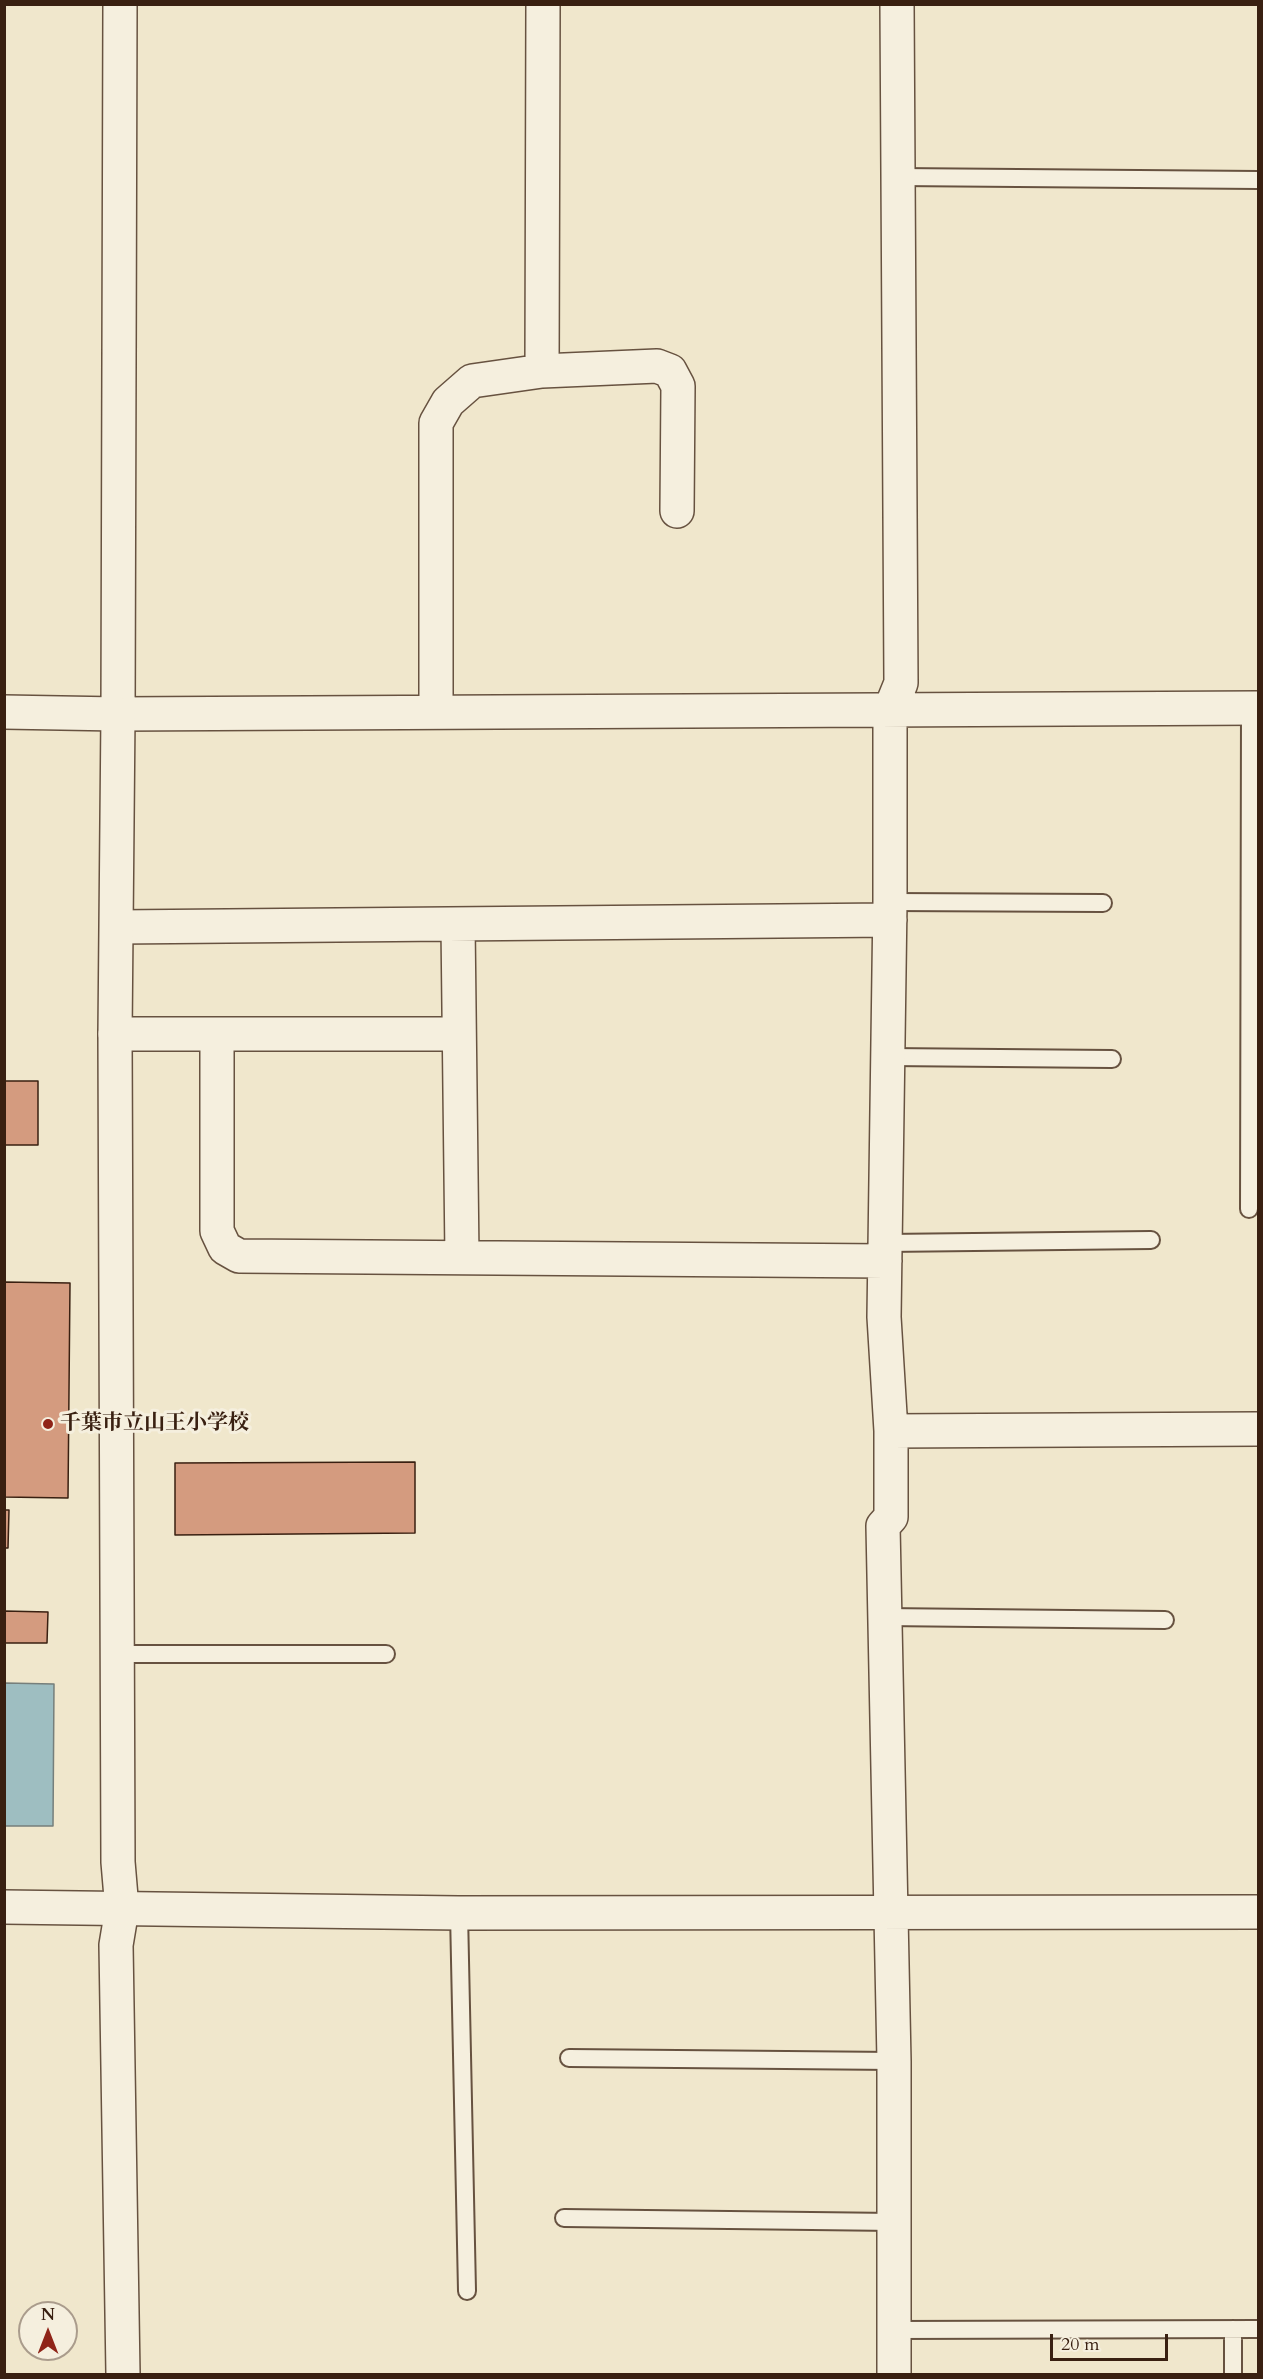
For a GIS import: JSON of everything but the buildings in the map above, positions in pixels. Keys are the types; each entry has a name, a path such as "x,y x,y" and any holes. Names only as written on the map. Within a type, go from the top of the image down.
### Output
{"street":[{"path":"120,4 115,1034 118,1862 122,1909 116,1945 123,2374"},
{"path":"542,371 543,4"},
{"path":"894,2374 894,2061 883,1526 891,1517 891,1431 884,1317 890,911 890,710 901,683 897,4"},
{"path":"436,711 436,423 448,402 472,381 542,371 657,366 670,371 678,386 677,511"},
{"path":"4,712 118,714 1254,708"},
{"path":"117,927 458,925 890,911"},
{"path":"458,925 462,1257"},
{"path":"115,1034 459,1034"},
{"path":"217,1035 217,1231 225,1248 239,1256 462,1257 886,1252"},
{"path":"891,1431 1258,1429"},
{"path":"4,1907 459,1913 1258,1912"}],"lane":[{"path":"898,177 1258,180"},
{"path":"1250,1209 1254,708"},
{"path":"890,911 1103,903"},
{"path":"888,1057 1112,1059"},
{"path":"886,1252 1151,1239"},
{"path":"884,1617 1165,1620"},
{"path":"117,1654 386,1654"},
{"path":"459,1913 467,2291"},
{"path":"569,2058 894,2061"},
{"path":"564,2217 894,2222"},
{"path":"1233,2329 1233,2374"},
{"path":"894,2330 1258,2329"}],"water":[{"path":"5,1683 54,1684 53,1826 5,1826"}],"place":[{"name":"千葉市立山王小学校","path":"48,1424"}]}
